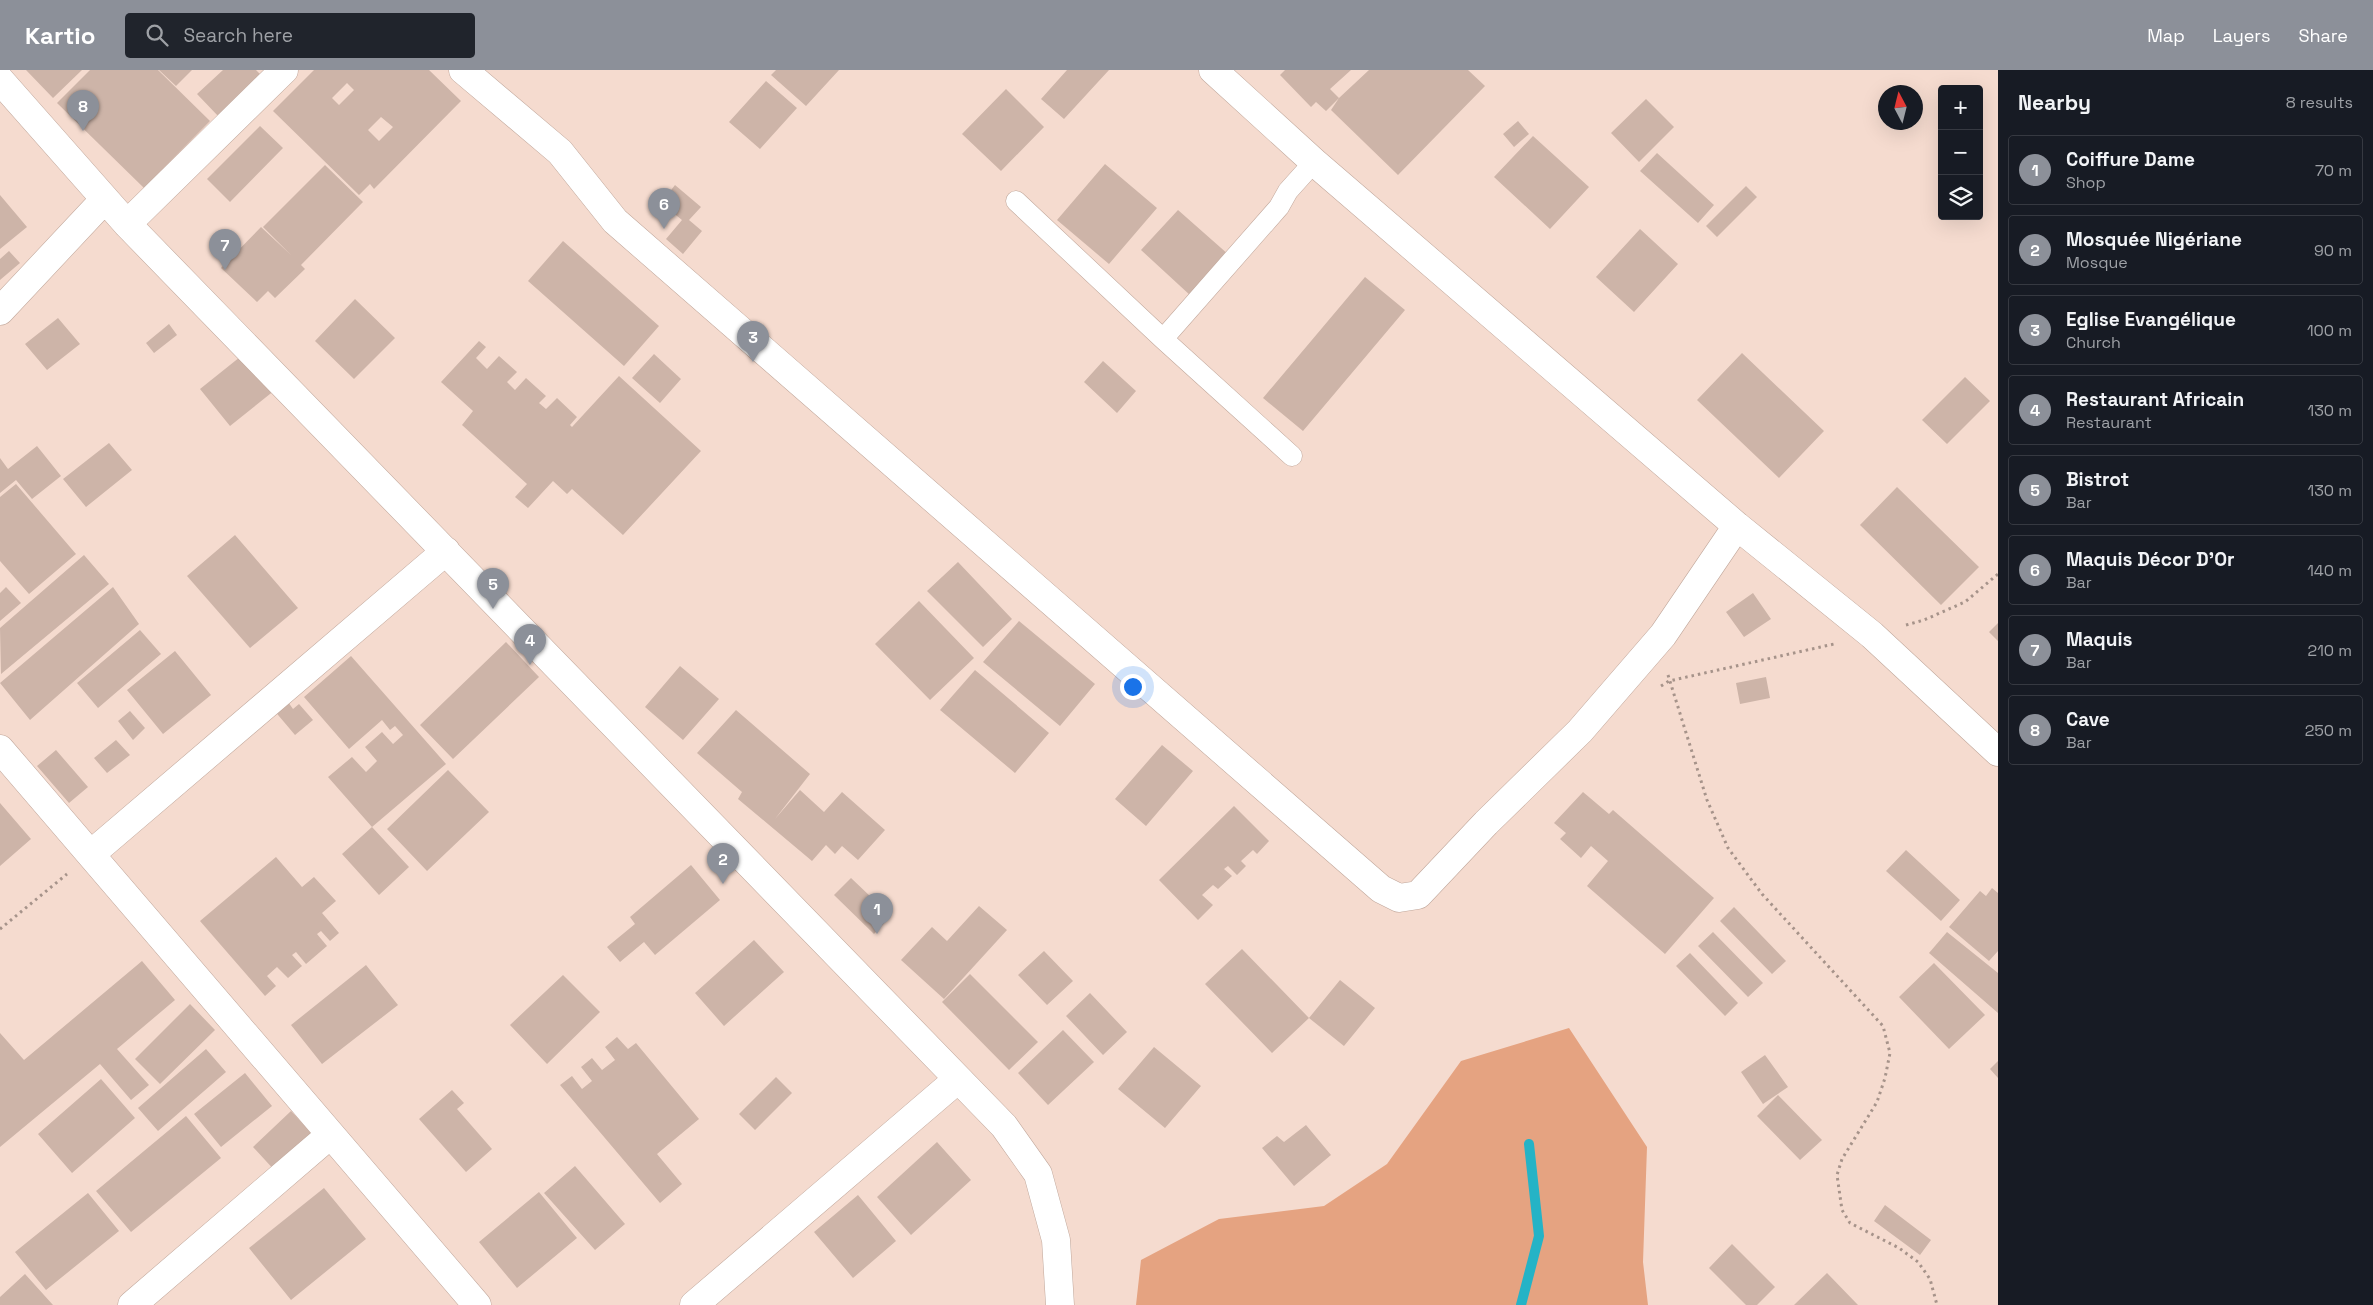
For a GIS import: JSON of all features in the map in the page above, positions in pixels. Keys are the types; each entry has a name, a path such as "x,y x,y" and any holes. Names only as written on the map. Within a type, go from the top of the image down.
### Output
{"street":[{"path":"127,224 284,70"},
{"path":"463,70 560,152 615,221 1381,889 1399,898 1418,895 1486,823 1580,731 1663,635 1737,526"},
{"path":"1213,70 1314,162 1737,526 1872,636 1998,752"},
{"path":"0,80 127,224 1004,1126 1038,1174 1056,1240 1060,1305"},
{"path":"0,311 104,200"},
{"path":"91,854 446,551"},
{"path":"0,749 478,1305"},
{"path":"694,1305 958,1079"},
{"path":"132,1305 330,1135"}],"lane":[{"path":"1162,339 1279,207 1288,191 1314,162"},
{"path":"1016,201 1162,339 1292,456"}],"path":[{"path":"1652,690 1669,681 1872,636 1924,620 1965,602 1998,574"},
{"path":"1663,635 1669,681 1707,800 1728,848 1762,894 1883,1026 1890,1053 1885,1078 1876,1102 1842,1159 1837,1175 1842,1210 1850,1223 1899,1248 1918,1262 1930,1279 1937,1305"},
{"path":"0,928 91,854"}],"shaded area":[{"path":"1569,1028 1647,1147 1643,1262 1648,1305 1136,1305 1141,1260 1219,1219 1324,1206 1387,1164 1461,1061"}],"building":[{"path":"26,70 82,70 53,98"},
{"path":"90,70 158,70 210,121 144,188 57,103"},
{"path":"159,70 192,70 176,86"},
{"path":"223,70 256,70 262,76 219,117 197,94"},
{"path":"314,70 429,70 461,101 374,189 370,184 359,195 273,111","holes":["347,83 354,90 339,105 332,98","381,117 393,127 379,141 368,130"]},
{"path":"776,70 839,70 806,106 771,75"},
{"path":"1067,70 1109,70 1064,119 1041,99"},
{"path":"1285,70 1351,70 1330,89 1339,98 1326,111 1316,102 1311,107 1280,75"},
{"path":"1369,70 1468,70 1485,86 1398,175 1331,110 1339,98"},
{"path":"766,81 797,108 760,149 729,122"},
{"path":"1006,89 1044,127 1001,171 962,134"},
{"path":"1646,99 1674,127 1639,162 1611,133"},
{"path":"1518,121 1529,134 1514,147 1503,134"},
{"path":"260,126 283,148 230,202 207,179"},
{"path":"1533,136 1589,187 1550,229 1494,177"},
{"path":"1657,153 1714,205 1698,223 1640,171"},
{"path":"1105,164 1157,208 1109,264 1057,220"},
{"path":"325,165 363,202 301,265 305,269 275,298 268,291 257,302 221,268 261,227 291,255 263,227"},
{"path":"675,185 701,207 689,220 702,231 683,254 666,239 682,220 661,203"},
{"path":"1746,186 1757,197 1717,237 1706,226"},
{"path":"0,195 27,227 0,249"},
{"path":"1178,210 1229,255 1191,296 1141,250"},
{"path":"1640,229 1678,264 1634,312 1596,277"},
{"path":"563,241 659,326 624,366 528,281"},
{"path":"9,251 20,263 0,280 0,259"},
{"path":"1365,277 1405,310 1303,431 1263,398"},
{"path":"355,299 395,338 354,379 315,341"},
{"path":"58,318 80,344 47,370 25,344"},
{"path":"169,324 177,335 154,353 146,343"},
{"path":"479,341 486,347 476,358 487,369 499,356 517,372 507,382 515,390 526,378 546,396 539,403 546,409 557,398 577,417 570,425 572,427 619,376 701,451 623,535 572,489 567,494 553,481 528,508 515,497 527,484 462,425 473,411 441,382"},
{"path":"245,353 275,390 230,426 200,389"},
{"path":"1742,353 1824,431 1779,478 1697,400"},
{"path":"654,354 681,379 660,403 632,378"},
{"path":"1103,361 1136,391 1117,413 1084,382"},
{"path":"1965,377 1990,401 1947,444 1922,420"},
{"path":"109,443 132,470 86,507 63,479"},
{"path":"37,446 61,476 32,499 16,480 0,493 0,458 8,469"},
{"path":"16,484 76,554 29,594 0,561 0,497"},
{"path":"1897,487 1979,567 1941,605 1860,525"},
{"path":"235,535 298,608 250,648 187,576"},
{"path":"84,555 109,584 1,674 0,628"},
{"path":"958,562 1012,619 983,647 927,591"},
{"path":"6,587 21,603 0,621 0,593"},
{"path":"113,587 139,624 30,720 0,683"},
{"path":"1753,593 1771,619 1744,637 1726,612"},
{"path":"919,601 974,658 930,700 875,644"},
{"path":"1019,621 1095,684 1060,726 983,662"},
{"path":"1998,623 1998,641 1989,632"},
{"path":"140,630 161,654 98,708 77,683"},
{"path":"506,642 539,677 453,759 420,725"},
{"path":"175,651 211,695 163,734 127,690"},
{"path":"351,656 446,764 372,827 328,777 352,757 366,772 377,761 365,747 382,732 393,744 403,735 395,726 390,730 382,720 349,749 304,697"},
{"path":"680,666 719,699 683,740 645,707"},
{"path":"975,670 1049,733 1015,773 940,710"},
{"path":"1766,677 1770,698 1740,704 1736,683"},
{"path":"286,699 293,709 299,704 313,720 295,735 273,709"},
{"path":"736,710 810,774 775,819 800,790 824,812 842,792 885,830 858,860 842,846 835,854 826,845 812,861 738,799 742,792 697,753"},
{"path":"130,711 145,728 133,740 118,721"},
{"path":"116,740 130,755 107,773 94,758"},
{"path":"1162,745 1193,771 1146,826 1115,799"},
{"path":"56,750 88,787 69,803 37,766"},
{"path":"448,770 489,812 427,871 387,829"},
{"path":"1583,792 1609,814 1613,810 1714,898 1665,954 1587,886 1608,861 1591,846 1581,858 1560,839 1566,833 1554,823"},
{"path":"0,803 31,839 0,866"},
{"path":"1234,806 1269,841 1257,854 1253,850 1241,861 1246,866 1237,875 1228,866 1224,869 1232,876 1218,889 1213,885 1202,895 1213,905 1198,920 1159,880"},
{"path":"372,827 409,867 379,895 342,854"},
{"path":"1906,850 1960,900 1941,921 1886,871"},
{"path":"276,857 302,887 314,877 336,901 322,913 339,933 330,941 321,931 317,934 327,946 306,964 296,952 292,955 302,966 288,978 277,967 267,976 276,986 265,996 200,921"},
{"path":"691,865 720,900 655,955 644,942 620,962 607,947 635,924 630,917"},
{"path":"851,878 891,916 874,934 834,895"},
{"path":"1992,888 1998,893 1998,951 1989,961 1949,927 1980,891 1986,896"},
{"path":"979,906 1007,930 944,999 901,960 932,927 947,941"},
{"path":"1734,907 1786,961 1772,974 1720,921"},
{"path":"1713,932 1763,983 1748,997 1698,946"},
{"path":"1947,932 1998,973 1998,1013 1929,953"},
{"path":"754,940 784,972 724,1026 695,993"},
{"path":"1242,949 1309,1018 1272,1053 1205,984"},
{"path":"1044,951 1073,981 1047,1005 1018,975"},
{"path":"1690,953 1738,1003 1725,1016 1676,966"},
{"path":"142,961 175,1000 117,1049 149,1085 131,1100 100,1064 0,1147 0,1033 24,1060"},
{"path":"1934,963 1985,1015 1949,1049 1899,997"},
{"path":"366,965 398,1005 322,1064 291,1025"},
{"path":"970,974 1038,1042 1009,1070 942,1002"},
{"path":"563,975 600,1012 547,1064 510,1025"},
{"path":"1340,980 1375,1008 1344,1046 1309,1018"},
{"path":"1090,993 1127,1032 1103,1055 1066,1016"},
{"path":"190,1004 215,1030 160,1084 135,1059"},
{"path":"1063,1030 1094,1062 1048,1105 1018,1073"},
{"path":"617,1037 628,1049 636,1043 699,1119 657,1154 682,1184 660,1203 560,1085 572,1076 582,1089 592,1081 581,1067 592,1058 602,1070 615,1060 605,1047"},
{"path":"1154,1047 1201,1086 1165,1128 1118,1089"},
{"path":"206,1049 226,1072 158,1131 138,1108"},
{"path":"1765,1055 1788,1087 1763,1104 1741,1072"},
{"path":"1998,1061 1998,1078 1990,1069"},
{"path":"245,1073 272,1106 221,1147 194,1114"},
{"path":"776,1077 792,1093 755,1130 739,1114"},
{"path":"101,1079 135,1118 72,1173 38,1134"},
{"path":"452,1090 464,1103 457,1109 492,1149 466,1172 419,1119"},
{"path":"1778,1095 1822,1140 1800,1160 1757,1116"},
{"path":"291,1111 315,1137 277,1173 253,1147"},
{"path":"186,1116 221,1158 131,1232 96,1191"},
{"path":"1306,1125 1331,1155 1294,1186 1262,1148 1277,1136 1284,1142"},
{"path":"937,1142 971,1180 911,1235 877,1197"},
{"path":"575,1166 625,1224 595,1250 544,1193"},
{"path":"324,1188 366,1239 291,1300 249,1248"},
{"path":"539,1192 577,1238 517,1288 479,1242"},
{"path":"88,1193 119,1231 46,1290 15,1252"},
{"path":"858,1195 896,1241 853,1278 814,1232"},
{"path":"1885,1205 1931,1240 1920,1255 1874,1221"},
{"path":"1732,1244 1775,1287 1757,1305 1746,1305 1709,1268"},
{"path":"1827,1273 1858,1305 1794,1305"},
{"path":"25,1274 53,1305 0,1305 0,1297"}],"waterway":[{"path":"1521,1305 1539,1236 1529,1144"}],"place":[{"name":"Cave","path":"83,131"},
{"name":"Maquis Décor D'Or","path":"664,229"},
{"name":"Maquis","path":"225,270"},
{"name":"Eglise Evangélique","path":"753,362"},
{"name":"Bistrot","path":"493,609"},
{"name":"Restaurant Africain","path":"530,665"},
{"name":"Mosquée Nigériane","path":"723,884"},
{"name":"Coiffure Dame","path":"877,934"}]}
